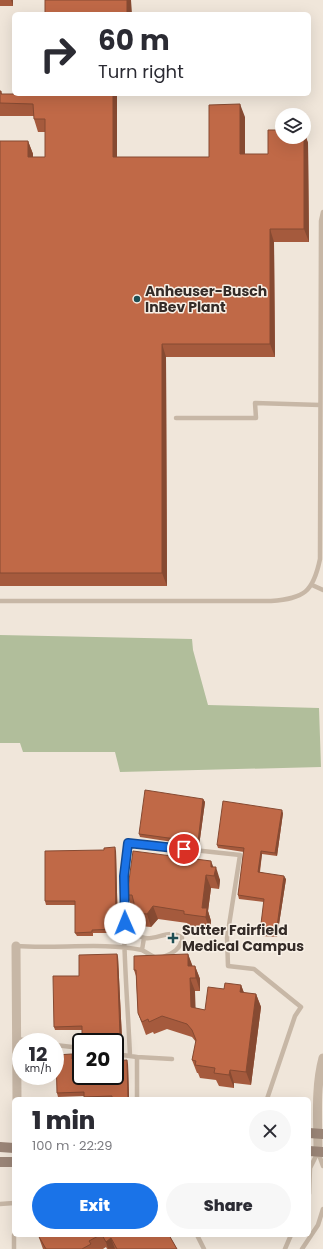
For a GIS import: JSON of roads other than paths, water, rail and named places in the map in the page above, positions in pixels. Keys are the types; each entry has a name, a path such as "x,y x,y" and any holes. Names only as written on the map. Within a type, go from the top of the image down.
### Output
{"main road":[{"path":"0,1147 12,1148"},
{"path":"0,1162 12,1162"}],"street":[{"path":"16,946 17,1033"},
{"path":"317,1151 319,1071 323,1058"},
{"path":"17,1085 17,1097"}],"lane":[{"path":"0,601 271,601 291,598 309,589 316,575 320,559 321,221 323,212"},
{"path":"176,418 256,418 255,403 320,405"},
{"path":"312,585 323,590"},
{"path":"130,1056 125,946 124,876 128,843 240,855 227,938 228,966 254,969 301,1007 295,1016 269,1097"},
{"path":"16,946 41,948 125,946 142,950 155,958 164,956 179,947 182,938 179,935 172,934 144,938 132,931 125,923"},
{"path":"142,950 144,938"},
{"path":"124,1055 172,1059"},
{"path":"137,1057 137,1097"},
{"path":"317,1151 323,1166"},
{"path":"311,1166 317,1151"},
{"path":"0,1204 12,1203"},
{"path":"311,1236 318,1225 323,1209"},
{"path":"14,1237 14,1249"},
{"path":"198,1237 204,1249"},
{"path":"285,1249 290,1237"},
{"path":"302,1249 310,1237"}],"place":[{"name":"Anheuser-Busch InBev Plant","path":"137,299"},
{"name":"Sutter Fairfield Medical Campus","path":"173,938"}]}
